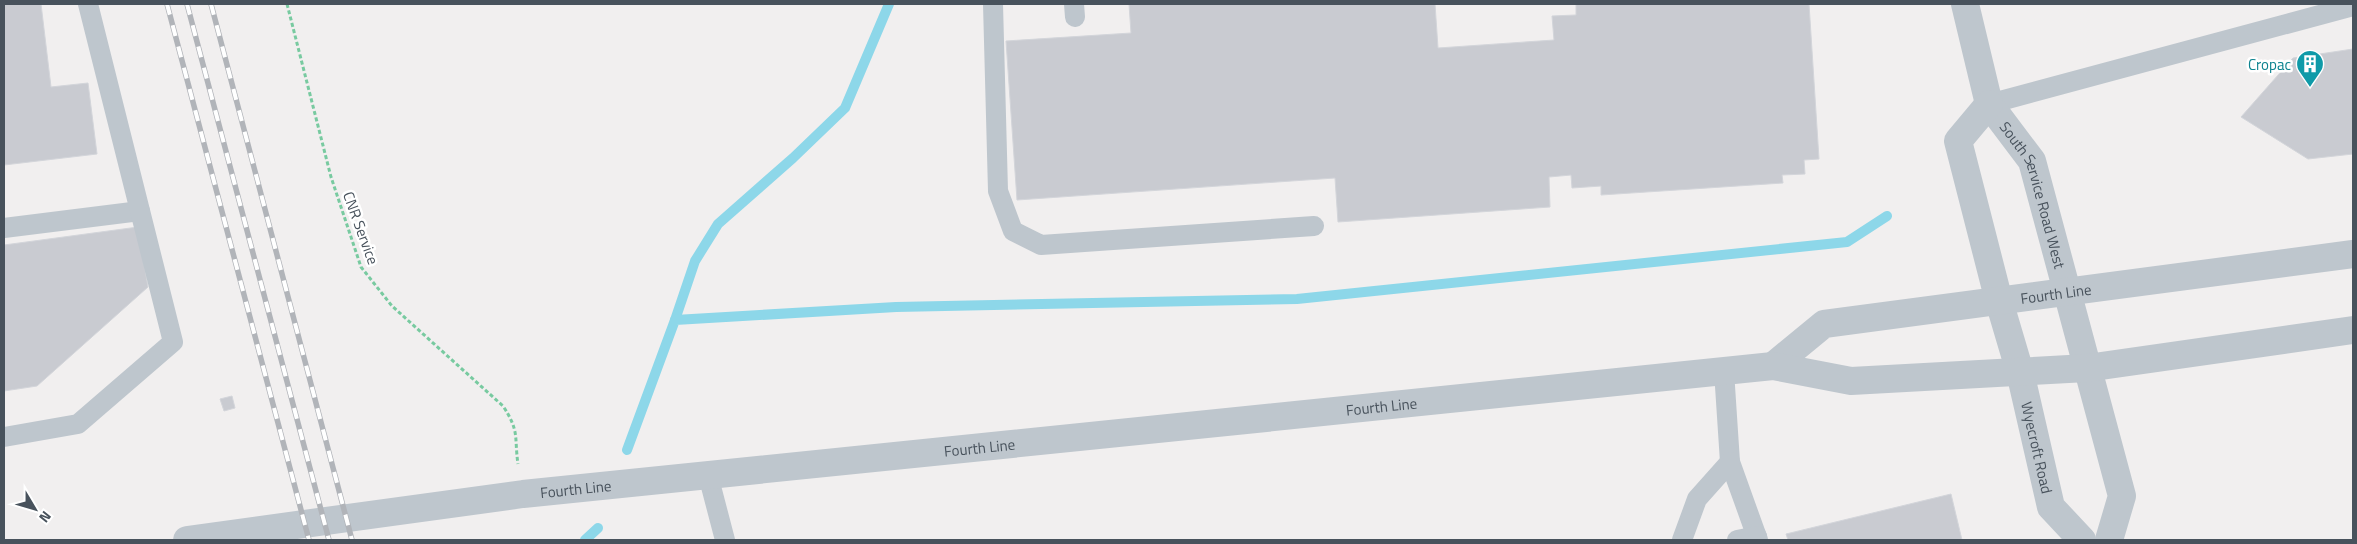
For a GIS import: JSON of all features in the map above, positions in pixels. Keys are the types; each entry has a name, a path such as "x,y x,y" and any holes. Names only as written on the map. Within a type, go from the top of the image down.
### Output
{"street":[{"name":"South Service Road West","path":"1965,4 1989,104 2032,161 2086,368"},
{"name":"South Service Road West","path":"1989,104 1958,142 1999,301"},
{"name":"Fourth Line","path":"1773,366 1824,324 2353,254"},
{"name":"Wyecroft Road","path":"1999,301 2020,372 2051,507 2082,540"},
{"name":"Fourth Line","path":"187,540 523,494 1773,366 1851,381 2086,368 2353,330"},
{"path":"2086,368 2122,496 2109,540"}],"lane":[{"path":"4,438 78,424 173,342 88,4"},
{"path":"994,4 998,192 1014,231 1041,245 1314,226"},
{"path":"1989,104 2353,6"},
{"path":"4,228 140,211"},
{"path":"1724,371 1730,462 1758,538 1737,540"},
{"path":"1682,540 1697,499 1730,462"},
{"path":"708,474 725,540"}],"path":[{"name":"CNR Service","path":"287,4 331,177 361,267 392,306 503,406 513,421 518,438 517,456 523,494"}],"building":[{"path":"4,4 41,4 51,87 88,83 97,154 4,165"},
{"path":"1129,4 1435,4 1438,48 1554,40 1552,16 1576,15 1576,4 1809,4 1819,159 1804,160 1805,174 1782,175 1783,183 1601,195 1601,186 1572,188 1571,175 1549,177 1550,207 1338,222 1335,178 1017,200 1006,41 1131,33"},
{"name":"Cropac","path":"2353,49 2353,154 2308,159 2241,117 2293,58"},
{"path":"138,227 148,287 37,386 4,391 4,245"},
{"path":"232,396 235,408 224,411 220,399"},
{"path":"1951,494 1962,540 1788,540 1786,534"}],"waterway":[{"path":"675,320 695,261 718,224 793,158 845,108 889,4"},
{"path":"627,450 675,320 896,307 1297,299 1847,242 1887,216"},
{"path":"585,540 598,528"}],"railway":[{"path":"167,4 309,540"},
{"path":"187,4 329,540"},
{"path":"211,4 352,540"}],"place":[{"name":"Cropac","path":"2310,88"}]}
